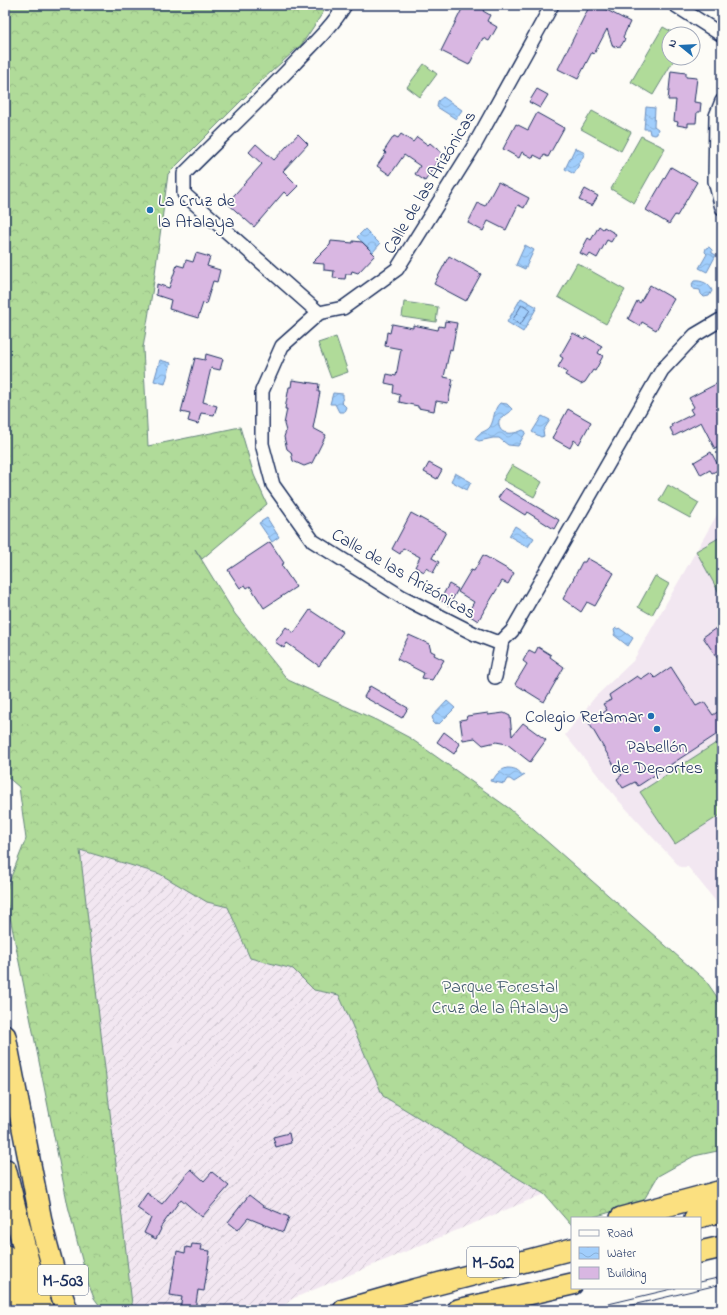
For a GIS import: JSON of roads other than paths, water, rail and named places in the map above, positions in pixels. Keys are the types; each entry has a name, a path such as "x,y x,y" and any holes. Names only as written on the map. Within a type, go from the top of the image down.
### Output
{"highway":[{"name":"M-503","path":"5,1036 44,1231 56,1279 67,1310"},
{"name":"M-503","path":"5,1170 32,1279 42,1310"},
{"path":"626,1217 722,1190"},
{"path":"699,1217 722,1211"},
{"name":"M-502","path":"414,1290 571,1235"},
{"path":"701,1252 722,1246"},
{"name":"M-503","path":"48,1248 65,1284 83,1310"},
{"name":"M-502","path":"344,1310 414,1290 571,1249"},
{"name":"M-503","path":"5,1256 21,1310"},
{"name":"M-502","path":"458,1310 571,1284"},
{"name":"M-502","path":"478,1310 552,1289"}],"street":[{"path":"319,313 184,194 184,174 274,85 340,14 345,5"},
{"name":"Calle de las Arizónicas","path":"502,641 496,642 474,634 402,597 313,541 273,485 262,444 262,391 282,346 319,313 343,308 397,269 474,146 552,5"},
{"path":"675,5 722,35"},
{"path":"722,101 716,116 715,181 722,208"},
{"path":"495,677 502,641 512,632 662,370 695,335 722,319"}],"water":[{"path":"443,97 462,110 456,119 437,107 438,101"},
{"path":"646,107 655,108 654,126 658,129 657,134 655,135 650,134 649,129 644,129"},
{"path":"575,148 585,153 574,174 565,169"},
{"path":"365,229 380,244 373,252 357,237"},
{"path":"525,245 534,250 525,269 516,265"},
{"path":"709,247 712,250 712,253 716,255 707,272 699,268 707,254 705,252 706,248"},
{"path":"694,281 708,284 712,291 709,296 704,297 700,290 693,289 692,284"},
{"path":"521,298 537,307 523,332 507,322"},
{"path":"160,360 171,363 165,384 154,381"},
{"path":"333,393 343,394 341,402 346,407 344,412 339,412 335,404 330,404"},
{"path":"500,403 507,404 512,409 499,420 500,429 506,433 514,433 523,430 526,432 518,446 508,445 499,438 479,441 475,439 478,435 490,427 496,408"},
{"path":"542,416 550,420 543,431 544,436 541,437 532,432"},
{"path":"455,473 471,482 467,490 451,481"},
{"path":"267,518 279,537 272,542 259,523"},
{"path":"515,526 534,538 528,547 509,536"},
{"path":"619,628 633,638 628,646 614,635 614,630"},
{"path":"447,701 455,708 439,724 437,723 435,725 432,722 432,717"},
{"path":"507,768 515,769 522,775 525,775 514,782 507,779 504,784 490,781 491,779 493,780 497,774"}],"tram line":[{"path":"701,1282 722,1277"},
{"path":"701,1289 722,1284"},
{"path":"583,1310 672,1289"},
{"path":"611,1310 701,1289"}],"place":[{"name":"La Cruz de la Atalaya","path":"150,210"},
{"name":"Colegio Retamar","path":"651,716"},
{"name":"Pabellón de Deportes","path":"657,729"}],"park label":[{"name":"Parque Forestal Cruz de la Atalaya","path":"500,996"}]}
